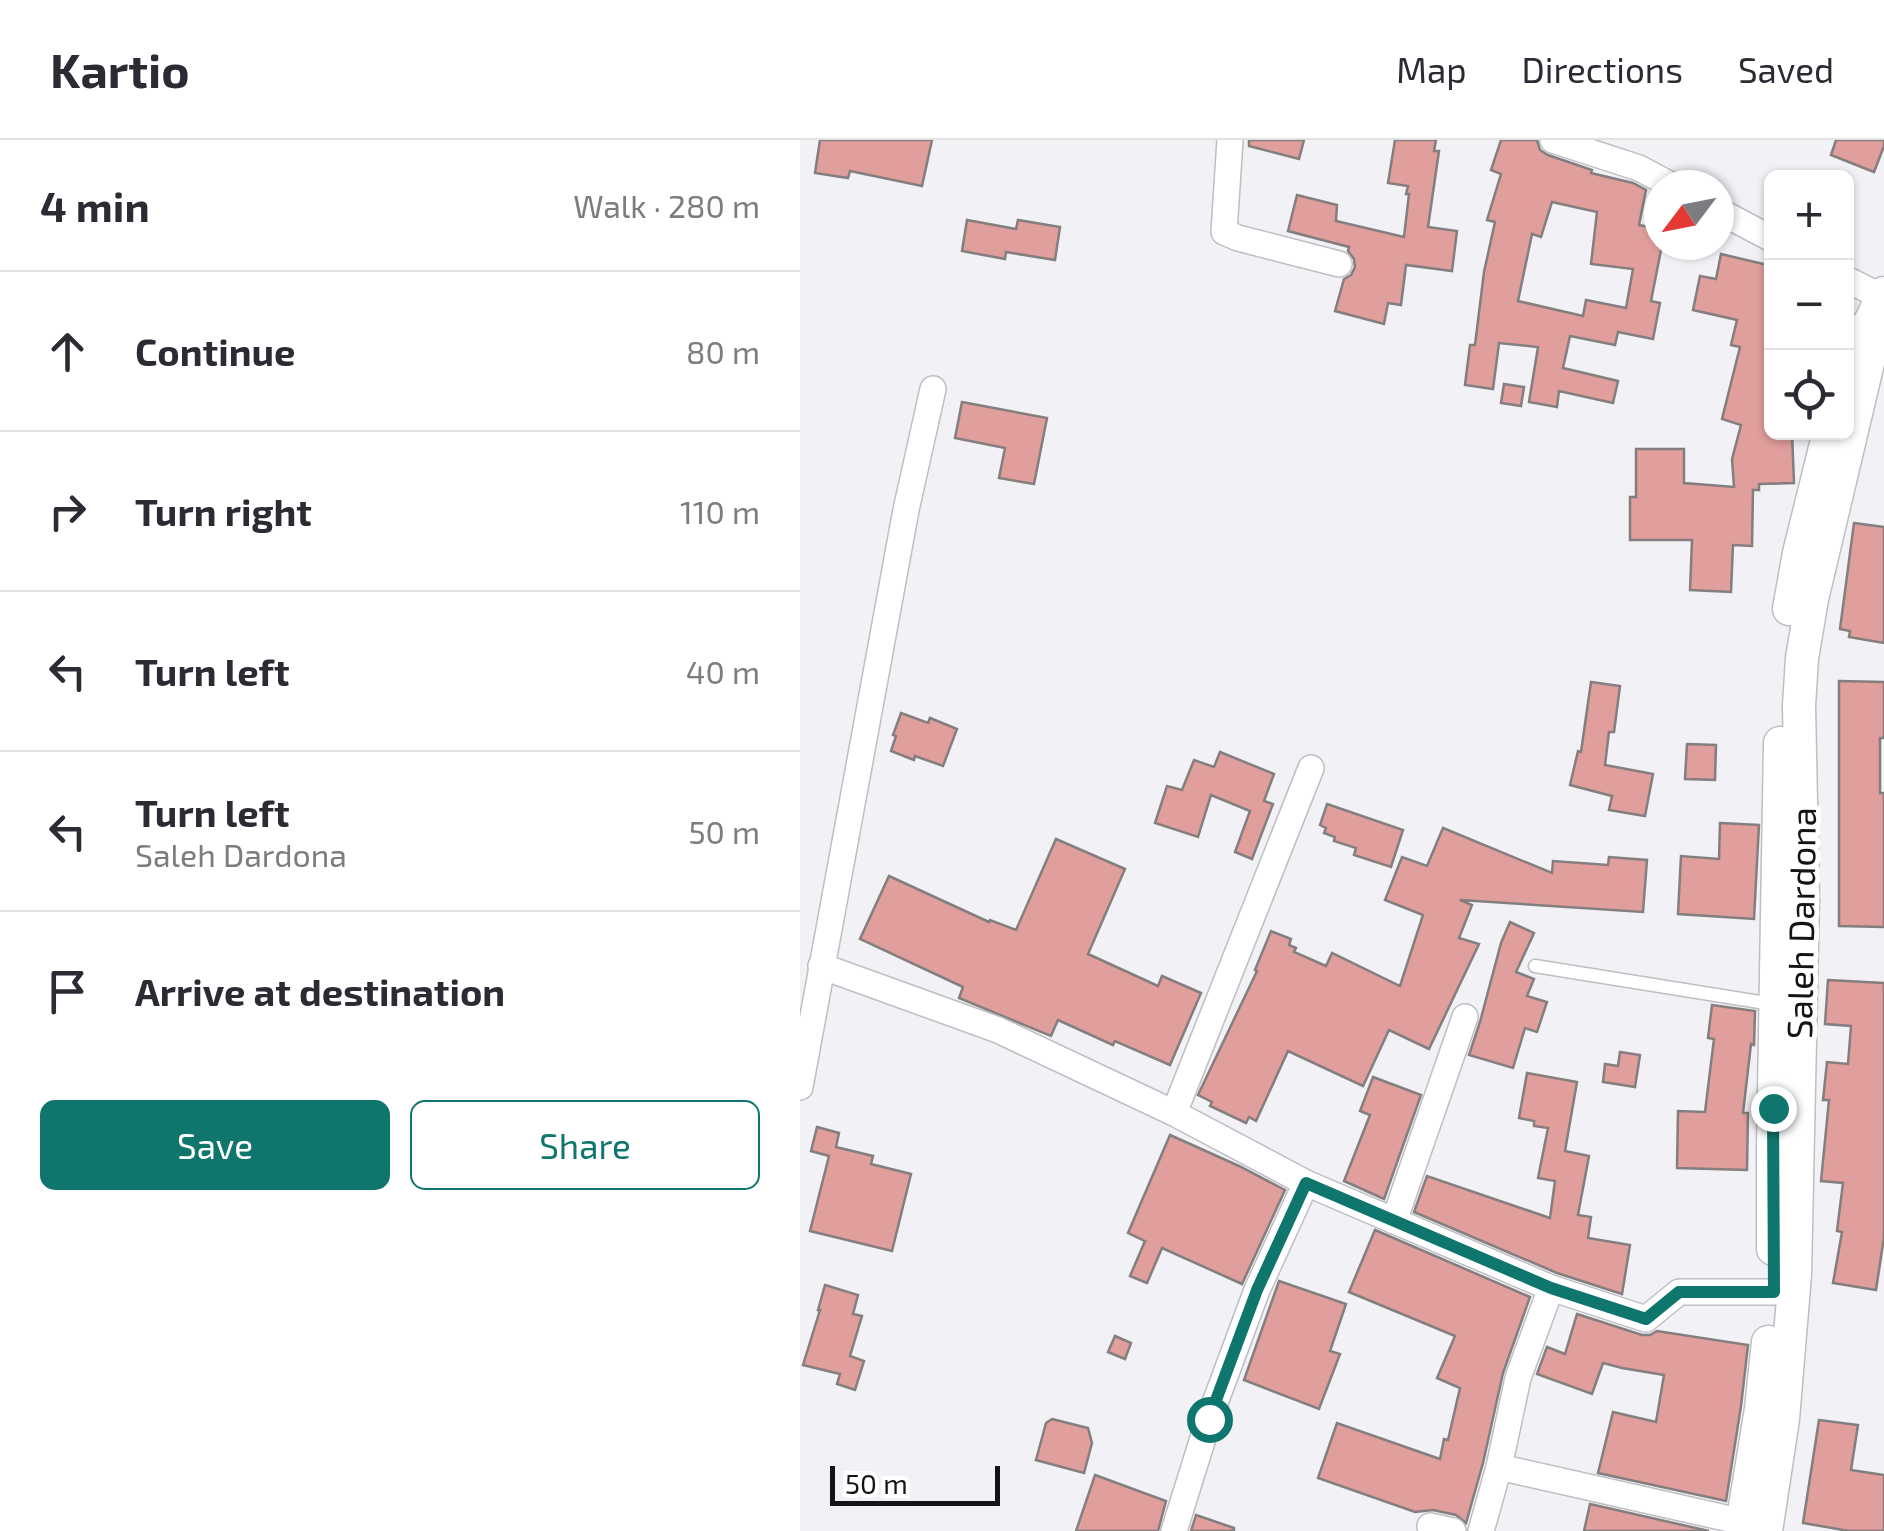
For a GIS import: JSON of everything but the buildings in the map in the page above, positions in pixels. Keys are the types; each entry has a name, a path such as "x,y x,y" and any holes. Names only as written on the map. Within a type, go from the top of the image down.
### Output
{"street":[{"path":"1230,140 1224,232 1339,264"},
{"path":"1553,140 1644,171"},
{"path":"1734,219 1764,235"},
{"path":"1850,350 1880,302 1854,284"},
{"name":"Saleh Dardona","path":"1750,1528 1783,1419 1794,1276 1803,898 1799,706 1802,658 1812,598 1880,302"},
{"path":"800,1087 899,546 933,389"},
{"name":"Saleh Dardona","path":"1750,1528 1774,1292 1772,1148 1782,652 1799,554 1826,440"},
{"path":"1174,1113 1310,768"},
{"path":"822,966 998,1030 1174,1113 1306,1183 1551,1288 1646,1319 1679,1292 1774,1292"},
{"path":"1394,1221 1466,1017"},
{"path":"1174,1531 1209,1419 1257,1290 1306,1183"},
{"path":"1481,1531 1518,1378 1551,1288"},
{"path":"1498,1467 1750,1528"}],"lane":[{"path":"1535,966 1775,1004"}],"route":[{"path":"1209,1419 1257,1290 1306,1183 1551,1288 1646,1319 1679,1292 1774,1292 1773,1108"}]}
